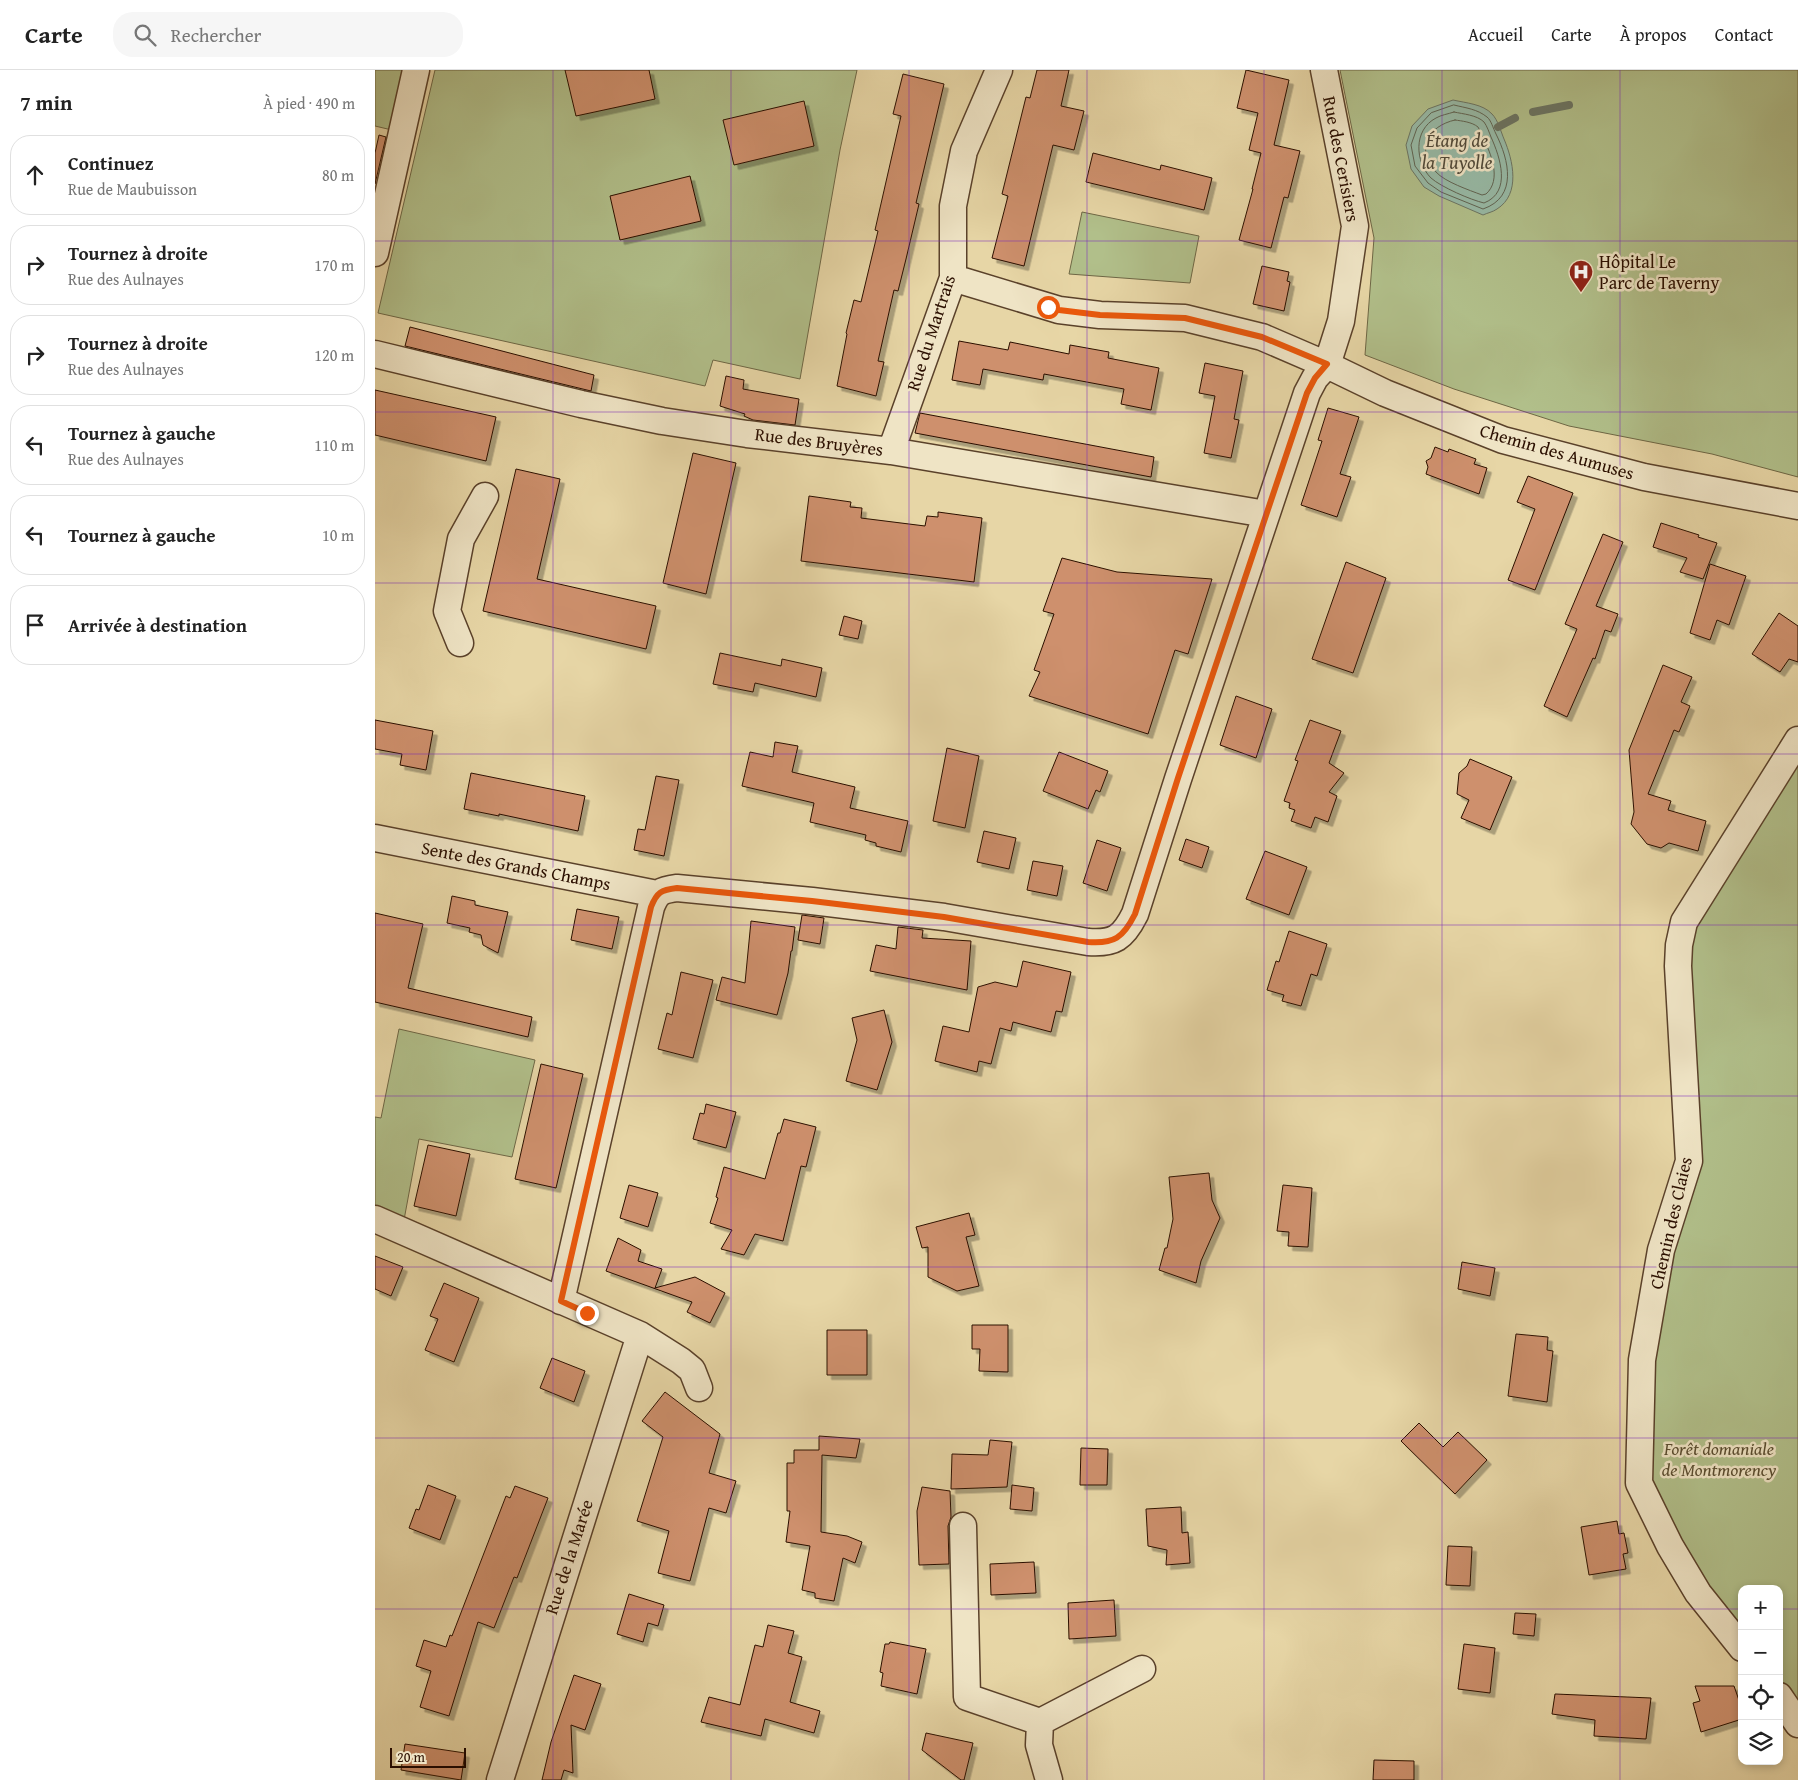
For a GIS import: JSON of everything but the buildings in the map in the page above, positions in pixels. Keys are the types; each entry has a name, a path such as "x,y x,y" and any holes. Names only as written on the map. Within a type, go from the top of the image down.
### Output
{"street":[{"path":"375,253 416,70"},
{"name":"Rue du Martrais","path":"891,451 953,278 953,206 964,151 999,70"},
{"name":"Rue des Cerisiers","path":"657,894 666,889 677,888 812,901 944,917 1101,943 1114,940 1127,930 1135,914 1178,778 1307,393 1315,378 1327,364 1341,321 1355,226 1324,70"},
{"name":"Chemin des Aumuses","path":"953,278 1059,310 1100,315 1185,318 1262,337 1327,364 1385,393 1503,440 1644,477 1798,506"},
{"name":"Rue des Bruyères","path":"375,354 581,404 662,421 747,434 891,451 1266,514"},
{"path":"459,643 447,611 461,539 485,496"},
{"name":"Chemin des Claies","path":"1738,1643 1698,1593 1670,1546 1639,1484 1643,1360 1661,1250 1689,1161 1678,966 1679,945 1684,922 1798,740"},
{"name":"Sente des Grands Champs","path":"375,838 657,894"},
{"path":"561,1301 651,907 657,894"},
{"path":"375,1219 640,1335 692,1370 699,1388"},
{"name":"Rue de la Marée","path":"500,1780 640,1335"},
{"path":"963,1526 967,1697 1040,1722 1142,1669"},
{"path":"1783,1702 1798,1724"},
{"path":"1040,1722 1039,1746 1049,1780"}],"green space":[{"path":"375,70 409,70 396,131 375,126"},
{"path":"435,70 857,70 840,150 800,379 713,360 705,386 378,313"},
{"name":"Hôpital Le Parc de Taverny","path":"1340,70 1798,70 1798,477 1712,454 1569,426 1454,389 1365,355 1374,238"},
{"path":"1082,212 1199,236 1190,283 1069,274"},
{"name":"Forêt domaniale de Montmorency","path":"1798,741 1798,1724 1783,1703 1783,1585 1738,1585 1738,1638 1639,1483 1643,1361 1686,1171 1679,945"},
{"path":"399,1029 535,1060 512,1157 419,1139 404,1220 375,1206 375,1117 381,1118"}],"water":[{"name":"Étang de la Tuyolle","path":"1453,100 1479,106 1492,114 1499,126 1510,157 1513,176 1509,195 1505,203 1494,211 1483,215 1439,196 1424,187 1411,169 1406,145 1412,126 1428,109"}],"waterway":[{"path":"1533,112 1569,105"},
{"path":"1498,127 1515,118"}],"place":[{"name":"Hôpital Le Parc de Taverny","path":"1581,293"}],"route":[{"path":"587,1313 561,1301 651,907 657,894 666,889 677,888 812,901 944,917 1101,943 1114,940 1127,930 1135,914 1178,778 1307,393 1315,378 1327,364 1262,337 1185,318 1100,315 1048,307"}]}
